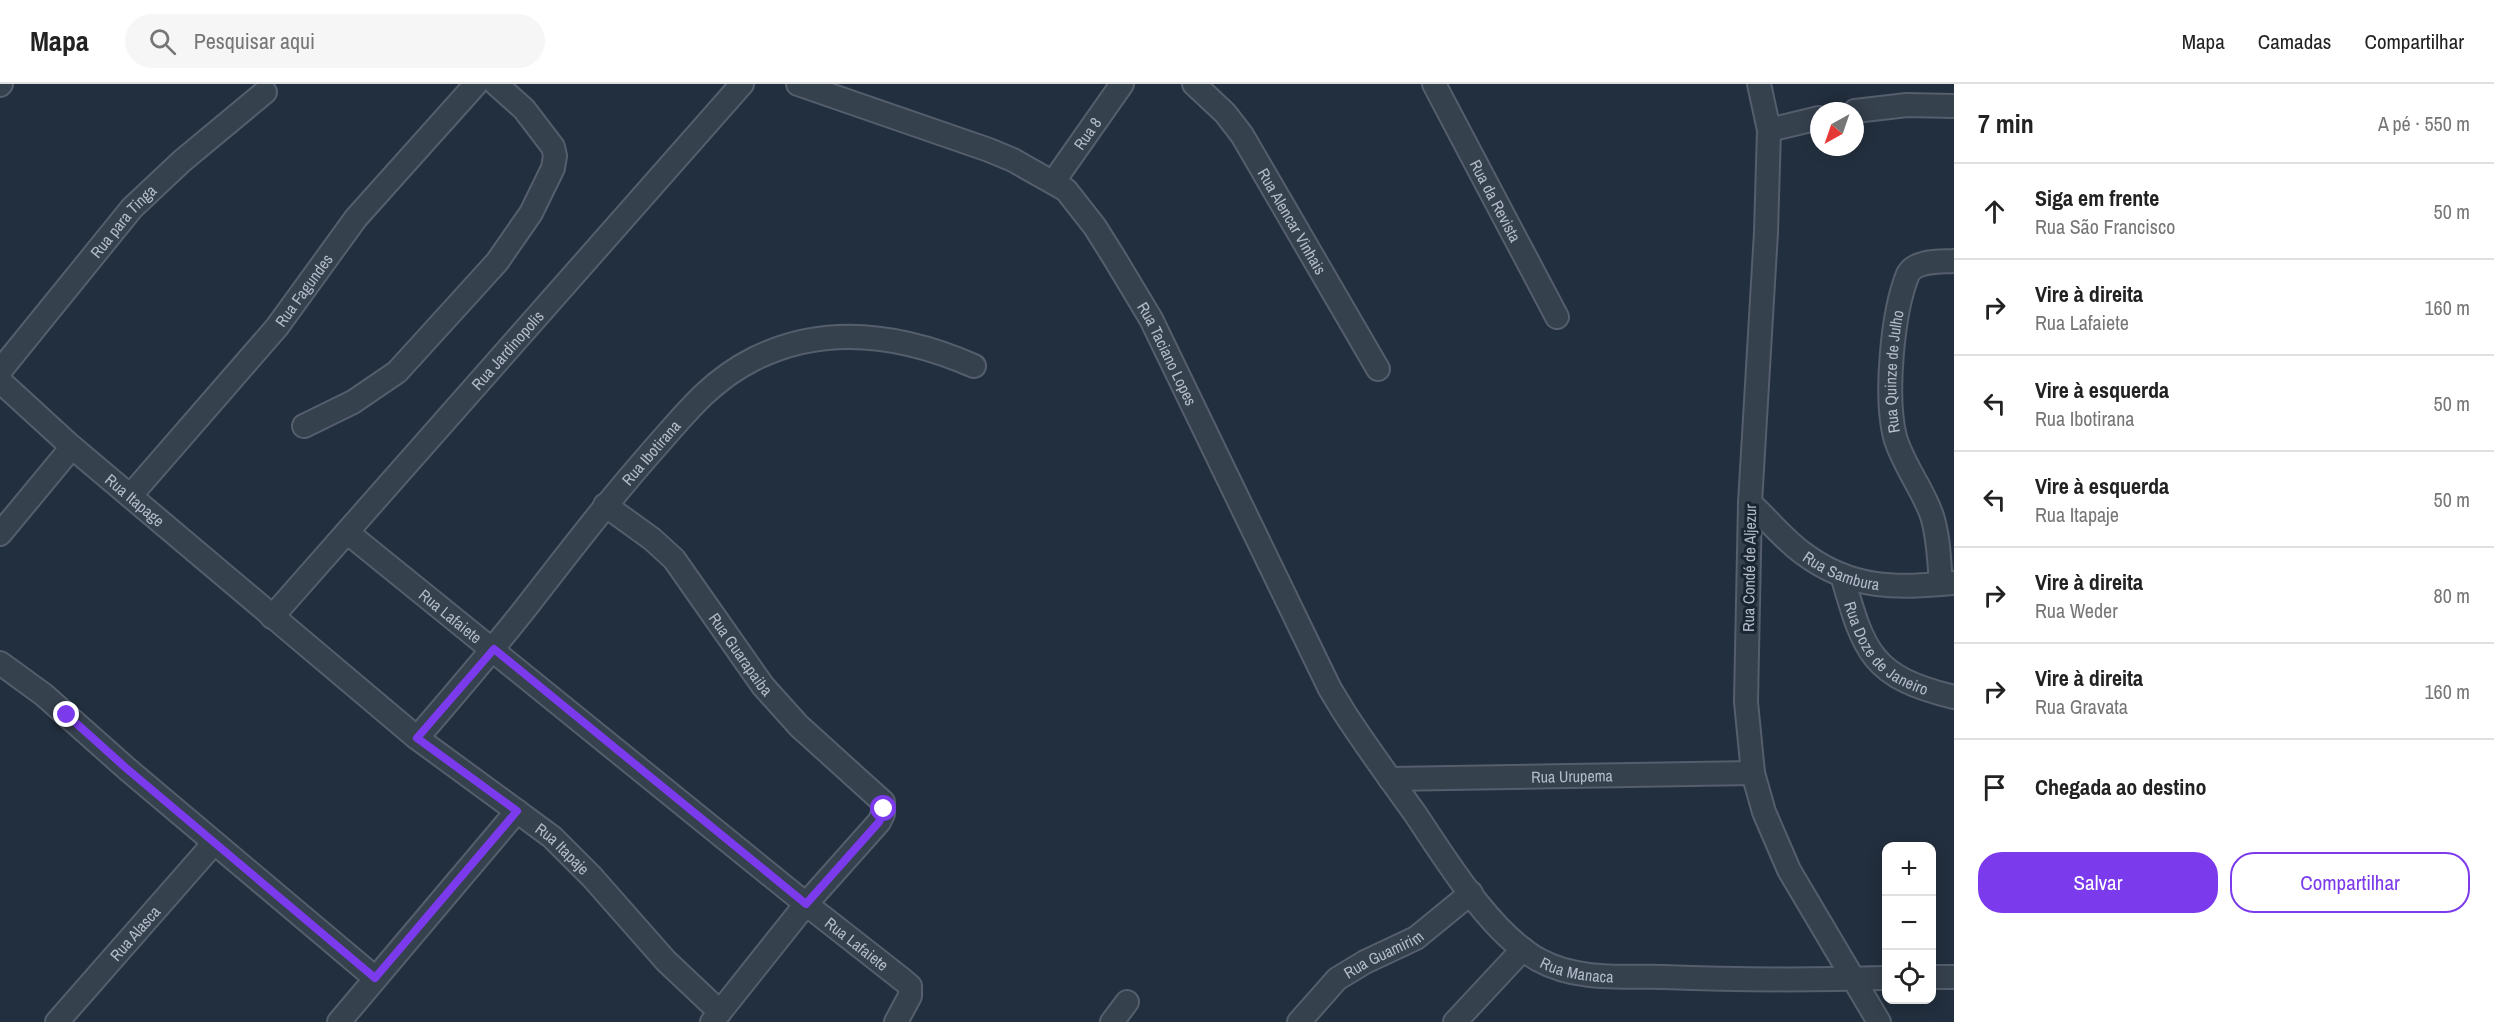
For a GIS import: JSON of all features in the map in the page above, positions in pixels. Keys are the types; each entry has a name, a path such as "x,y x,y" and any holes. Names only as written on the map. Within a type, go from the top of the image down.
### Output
{"street":[{"name":"Rua Fagundes","path":"131,495 277,327 356,218 476,84"},
{"path":"304,426 353,402 397,372 497,262 531,213 553,168 555,156 553,147 524,109 496,84"},
{"name":"Rua Jardinopolis","path":"272,617 742,84"},
{"name":"Rua Taciano Lopes","path":"798,84 989,150 1054,181 1066,190 1095,227 1151,319 1330,689 1390,779"},
{"name":"Rua 8","path":"1054,181 1122,84"},
{"name":"Rua Alencar Vinhais","path":"1194,84 1219,107 1242,135 1378,369"},
{"name":"Rua da Revista","path":"1434,84 1557,317"},
{"name":"Rua Condé de Aljezur","path":"1758,84 1769,130 1766,232 1750,503 1746,702 1753,773 1764,812 1789,870 1823,925 1851,979 1879,1022"},
{"name":"Rua para Tinga","path":"0,370 132,208 175,167 265,92"},
{"path":"1864,110 1907,105 1954,106"},
{"path":"1769,130 1810,120"},
{"name":"Rua Quinze de Julho","path":"1948,584 1931,514 1900,453 1895,435 1891,366 1898,310 1908,274 1911,269 1919,265 1954,261"},
{"name":"Rua Ibotirana","path":"417,738 494,649 605,505 706,389 753,359 776,350 837,336 913,343 974,366"},
{"name":"Rua Itapage","path":"0,381 72,447 272,617"},
{"path":"0,534 72,447"},
{"name":"Rua Sambura","path":"1750,503 1804,554 1842,575 1892,587 1948,584"},
{"name":"Rua Guarapaiba","path":"605,505 652,539 674,559 763,686 799,726 883,802 883,814 879,822 806,904"},
{"name":"Rua Lafaiete","path":"348,532 910,986 910,996 896,1022"},
{"name":"Rua Doze de Janeiro","path":"1842,575 1861,636 1880,665 1897,677 1954,697"},
{"name":"Rua Itapaje","path":"272,617 417,738 517,811 572,855 716,1017"},
{"path":"0,663 44,695 214,843 375,978"},
{"name":"Rua Urupema","path":"1390,779 1753,773"},
{"name":"Rua Manaca","path":"1390,779 1471,893 1507,935 1539,960 1557,968 1591,976 1882,978"},
{"path":"339,1022 517,811"},
{"name":"Rua Alasca","path":"57,1022 214,843"},
{"name":"Rua Guamirim","path":"1299,1022 1337,979 1416,938 1471,893"},
{"path":"716,1017 806,904"},
{"path":"1455,1022 1523,949"},
{"path":"1936,977 1954,977"},
{"path":"1112,1022 1127,1002"}],"route":[{"path":"67,715 126,768 375,978 517,811 417,738 494,649 806,904 879,822 884,809"}]}
